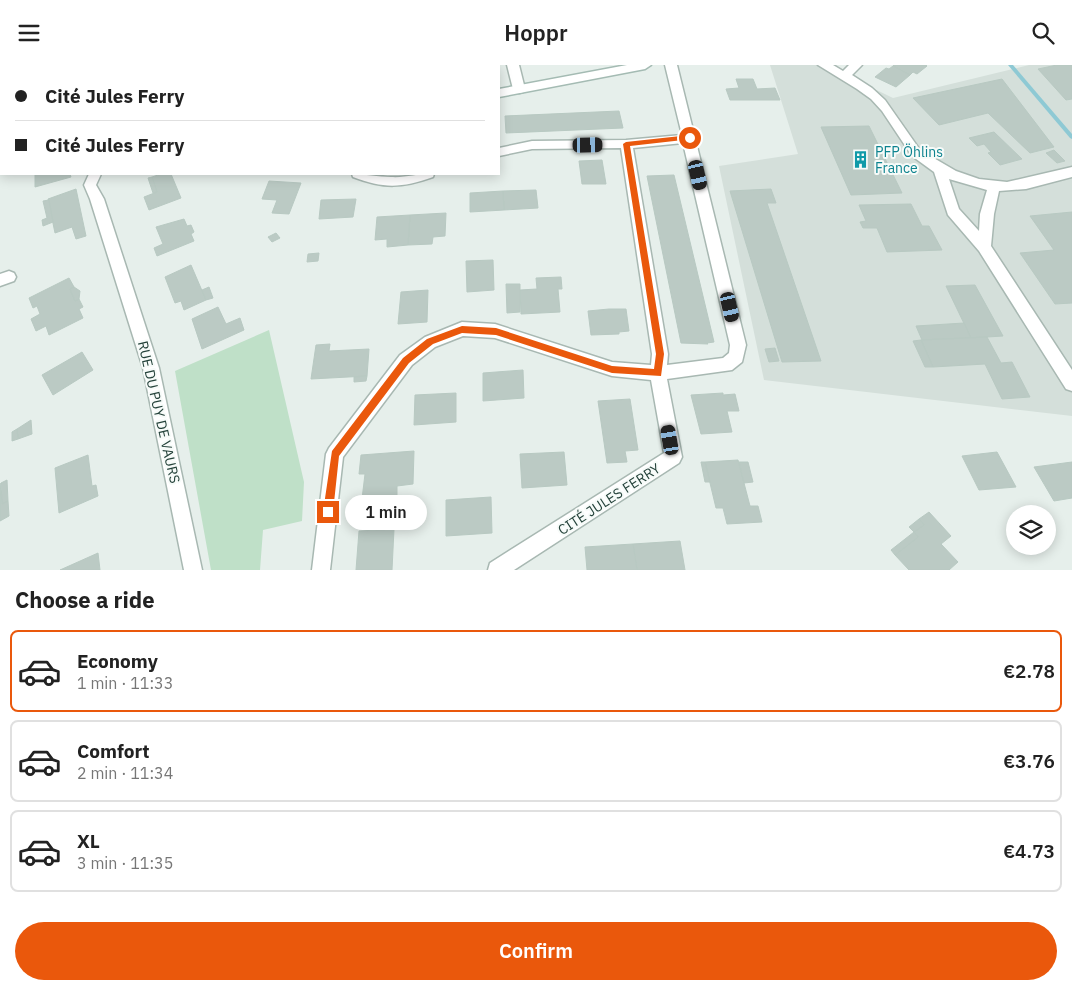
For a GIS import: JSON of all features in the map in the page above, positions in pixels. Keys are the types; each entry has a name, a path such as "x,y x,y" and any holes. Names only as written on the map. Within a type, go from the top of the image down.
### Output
{"street":[{"path":"512,65 519,89"},
{"path":"500,93 645,65"},
{"path":"321,570 335,454 406,360 430,342 462,329 496,331 612,369 658,373 726,365 736,357 738,345 671,65"},
{"path":"824,65 861,84 882,103 916,153 939,168 963,179 994,186 1018,186 1071,172"},
{"path":"844,76 856,65"},
{"path":"500,151 532,145 626,144 690,138"},
{"name":"CITÉ JULES FERRY","path":"497,570 673,457 658,373 660,354 626,144"},
{"path":"939,168 954,211 984,247 1072,384"},
{"name":"RUE DU PUY DE VAURS","path":"95,175 90,185 97,199 152,369 193,570"},
{"path":"97,199 105,175"},
{"path":"360,175 372,180 400,183 425,175"},
{"path":"984,247 987,214 994,186"}],"shaded area":[{"path":"770,65 825,65 893,98 1029,65 1072,65 1072,416 764,380 719,166 798,154"}],"green space":[{"path":"269,330 304,482 302,521 263,530 260,570 211,570 175,371"}],"building":[{"path":"894,65 927,66 917,74 913,72 910,75"},
{"path":"1057,65 1072,65 1072,99 1066,100 1038,69"},
{"path":"893,66 910,75 896,87 875,77 886,68 889,69"},
{"path":"736,79 753,79 757,89 775,88 780,100 730,100 726,89 739,88"},
{"path":"1002,79 1054,147 1030,153 988,113 939,125 913,98"},
{"path":"619,111 623,128 506,133 505,116"},
{"name":"PFP Öhlins France","path":"869,126 902,193 851,195 821,127"},
{"path":"994,132 1022,159 1000,165 988,153 991,152 984,144 977,146 969,138"},
{"path":"1054,150 1065,161 1057,163 1046,153"},
{"path":"602,160 606,184 582,184 579,161"},
{"path":"35,175 70,175 71,177 35,187"},
{"path":"171,175 181,198 149,210 144,197 157,192 152,177"},
{"path":"674,175 714,342 708,344 681,343 647,176"},
{"path":"152,177 157,192 153,193 148,178"},
{"path":"269,181 301,183 289,214 272,213 277,200 262,199"},
{"path":"76,189 86,236 76,239 72,227 55,233 48,199"},
{"path":"771,189 776,203 767,203 821,361 782,362 730,191"},
{"path":"536,190 538,208 504,210 503,191"},
{"path":"503,191 504,210 470,212 470,193"},
{"path":"356,199 353,217 319,219 321,200"},
{"path":"49,200 53,222 43,226 42,220 47,218 43,201"},
{"path":"911,204 922,226 929,226 942,250 887,252 877,228 863,228 860,222 866,221 859,205"},
{"path":"1072,212 1072,303 1055,304 1020,253 1054,250 1030,216"},
{"path":"446,213 445,236 433,237 432,244 408,245 410,215"},
{"path":"410,215 408,245 387,247 387,239 375,240 377,217"},
{"path":"184,219 187,226 191,225 194,232 191,234 194,241 157,256 154,248 163,244 156,227"},
{"path":"276,233 280,238 272,242 268,237"},
{"path":"319,253 318,261 307,262 308,254"},
{"path":"493,260 494,290 467,292 466,261"},
{"path":"191,265 206,300 184,310 181,301 175,303 165,277"},
{"path":"561,277 562,289 558,289 560,312 521,314 520,290 537,289 536,278"},
{"path":"69,278 74,287 70,289 75,301 79,299 83,307 79,309 83,318 49,335 46,326 36,331 31,319 40,314 37,306 33,308 29,298"},
{"path":"506,284 520,284 520,312 507,313"},
{"path":"975,285 1003,336 971,338 946,286"},
{"path":"74,287 80,291 79,299 75,301 70,289"},
{"path":"209,287 213,298 206,300 202,290"},
{"path":"428,290 427,322 398,324 401,292"},
{"path":"218,307 226,324 240,318 244,330 202,349 192,319"},
{"path":"626,309 629,331 619,332 619,334 591,335 588,311"},
{"path":"964,323 971,338 922,340 916,326"},
{"path":"987,337 1001,363 1012,362 1030,397 1002,399 985,364 933,367 921,340"},
{"path":"921,340 933,367 925,367 913,341"},
{"path":"330,344 329,351 369,349 367,376 311,379 316,345"},
{"path":"775,348 779,361 769,362 765,349"},
{"path":"82,352 93,370 53,395 42,375"},
{"path":"523,370 524,398 483,401 483,373"},
{"path":"367,376 366,381 354,382 354,377"},
{"path":"456,393 456,422 414,425 415,395"},
{"path":"723,393 723,395 735,394 739,411 727,411 732,432 701,434 691,395"},
{"path":"630,399 638,450 625,451 627,462 607,463 598,401"},
{"path":"31,420 32,434 18,439 17,429"},
{"path":"17,429 18,439 12,441 12,432"},
{"path":"414,451 413,484 397,486 397,496 362,499 365,474 359,474 361,455"},
{"path":"564,452 567,485 522,488 520,454"},
{"path":"997,452 1016,487 979,490 962,456"},
{"path":"88,455 92,486 96,485 98,496 59,513 55,468"},
{"path":"738,460 750,506 758,506 762,522 727,524 723,508 716,508 705,462"},
{"path":"701,462 705,462 710,482 705,482"},
{"path":"739,462 748,462 753,482 744,483"},
{"path":"1072,462 1072,498 1054,501 1034,467"},
{"path":"7,480 8,501 2,504 1,483"},
{"path":"0,483 2,504 8,501 9,516 0,521"},
{"path":"491,497 492,533 446,536 446,500"},
{"path":"929,512 951,536 941,544 958,562 949,570 909,570 895,555 918,537 914,532 924,525 919,519"},
{"path":"919,519 924,525 914,532 909,527"},
{"path":"394,529 392,570 356,570 359,531"},
{"path":"914,532 918,537 895,555 891,550"},
{"path":"680,541 685,570 637,570 633,544"},
{"path":"633,544 637,570 587,570 585,547"},
{"path":"98,553 100,570 60,570"}],"waterway":[{"path":"1010,65 1072,137"}],"place":[{"name":"PFP Öhlins France","path":"861,160"}],"route":[{"path":"328,512 335,454 406,360 430,342 462,329 496,331 612,369 658,373 660,354 626,144 690,138"}]}
